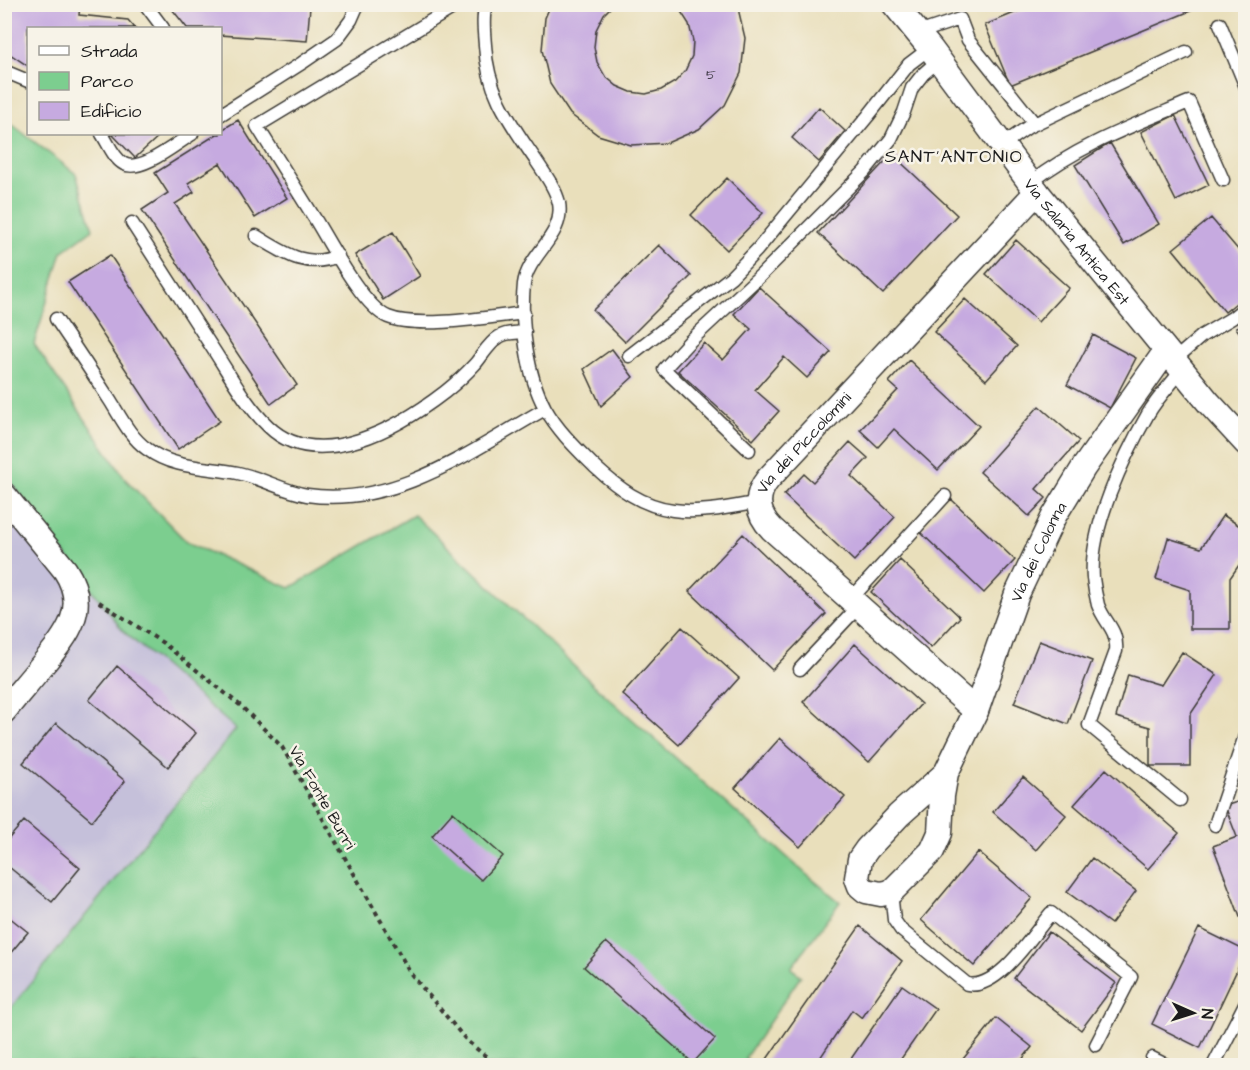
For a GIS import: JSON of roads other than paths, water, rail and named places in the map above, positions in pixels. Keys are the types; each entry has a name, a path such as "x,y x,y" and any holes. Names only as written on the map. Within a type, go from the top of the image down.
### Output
{"street":[{"name":"Via Salaria Antica Est","path":"900,6 1033,188 1174,360 1245,442"},
{"name":"Via dei Piccolomini","path":"976,711 767,524 761,514 759,502 761,489 768,479 1033,188"},
{"name":"Via dei Colonna","path":"946,773 899,815 860,859 857,878 860,886 866,891 873,894 891,892 924,860 936,843 940,833 946,773 976,711 1017,594 1054,516 1084,467 1174,360"},
{"path":"4,495 65,570 73,583 76,594 74,616 69,631 4,711"}],"lane":[{"path":"145,4 162,27"},
{"path":"223,110 302,63 337,39 351,20 358,4"},
{"path":"459,4 257,126 338,256 374,308 390,318 406,321 436,321 524,313"},
{"path":"486,4 484,33 486,66 495,96 554,189 560,213 558,225 530,266 525,281 525,332 534,378 545,409 561,432 615,485 645,503 686,511 759,502"},
{"path":"629,356 731,277 757,250 909,64 960,19 968,40 1035,124"},
{"path":"1220,24 1245,87"},
{"path":"749,450 664,369 864,171 891,139 912,88 923,74 929,47"},
{"path":"1002,145 1035,124 1186,52"},
{"path":"4,71 27,81"},
{"path":"1033,188 1054,164 1087,145 1189,102 1223,180"},
{"path":"103,135 117,159 125,165 133,166 143,164 190,135"},
{"path":"132,223 246,401 269,428 289,440 314,447 339,446 398,424 446,392 500,336 525,332"},
{"path":"256,236 282,252 310,261 323,261 338,256"},
{"path":"1180,800 1089,725 1116,651 1117,642 1116,634 1098,606 1093,578 1095,540 1118,475 1174,360 1203,335 1232,318 1245,307"},
{"path":"56,319 130,431 146,449 167,460 189,466 242,474 276,488 308,495 345,497 373,494 419,479 545,409"},
{"path":"800,669 945,495"},
{"path":"1215,825 1245,733"},
{"path":"891,892 894,920 901,930 967,984 975,986 991,979 1009,965 1051,913 1131,977 1096,1045"},
{"path":"1213,1065 1245,1002"},
{"path":"1152,1058 1168,1065"}],"district":[{"name":"SANT'ANTONIO","path":"954,156"}]}
